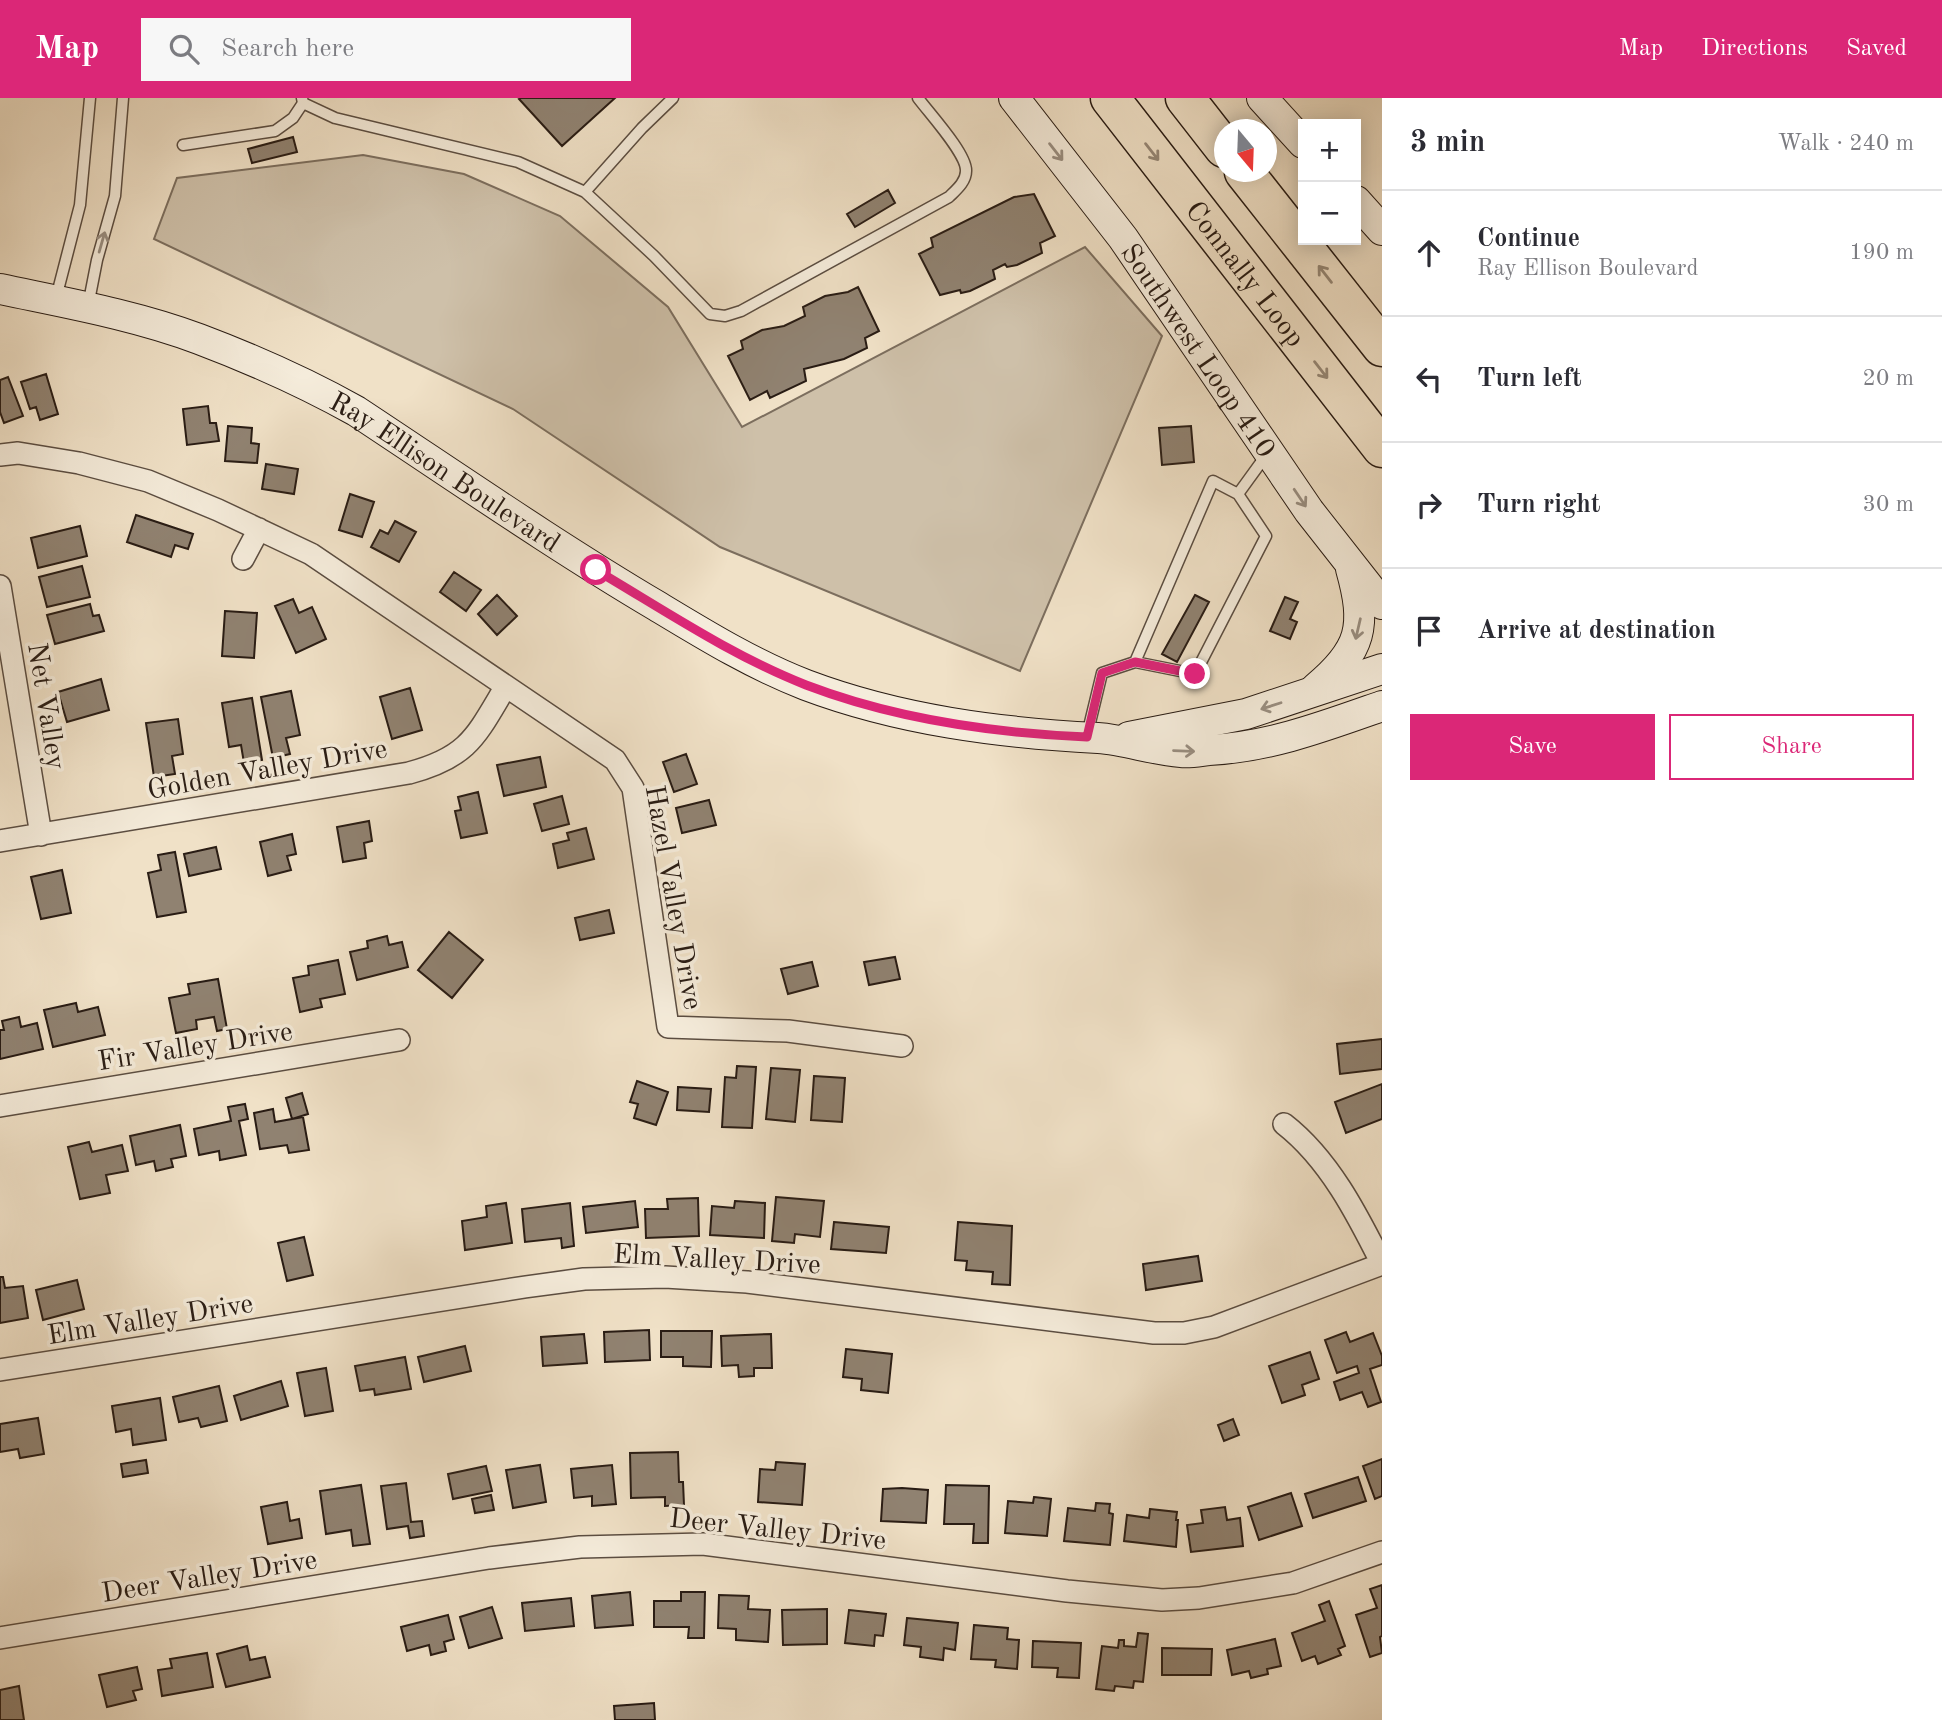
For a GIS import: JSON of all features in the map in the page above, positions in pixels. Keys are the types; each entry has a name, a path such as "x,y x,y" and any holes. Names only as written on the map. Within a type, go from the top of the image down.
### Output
{"highway":[{"name":"Connally Loop","path":"1110,98 1382,448"},
{"path":"1185,98 1214,135"},
{"path":"1209,98 1223,119"},
{"path":"1255,182 1382,347"}],"main road":[{"name":"Southwest Loop 410","path":"1014,98 1123,238 1309,511 1382,604"},
{"path":"1262,98 1298,138"},
{"name":"Ray Ellison Boulevard","path":"0,289 119,315 198,339 317,390 356,411 596,570 715,641 804,684 848,699 923,719 998,730 1117,739 1181,752 1270,743 1382,706"},
{"path":"1308,695 1335,672 1351,652 1357,634 1359,600 1349,562"},
{"name":"Ray Ellison Boulevard","path":"1117,739 1247,714 1382,669"}],"street":[{"name":"Hazel Valley Drive","path":"0,455 18,453 79,463 148,481 218,510 311,554 615,760 633,788 668,1027 788,1031 902,1046"},
{"path":"243,559 259,529"},
{"name":"Net Valley","path":"0,586 41,835"},
{"name":"Golden Valley Drive","path":"0,841 436,766 459,752 479,731 506,686"},
{"name":"Fir Valley Drive","path":"0,1106 399,1040"},
{"path":"1284,1124 1294,1132 1337,1184 1382,1264"},
{"name":"Elm Valley Drive","path":"0,1370 525,1287 611,1278 665,1277 747,1282 1154,1333 1184,1333 1214,1327 1382,1264"},
{"name":"Deer Valley Drive","path":"0,1638 489,1558 580,1547 703,1544 1067,1591 1162,1600 1199,1598 1293,1583 1382,1552"}],"lane":[{"path":"55,300 80,205 90,98"},
{"path":"87,309 115,196 124,98"},
{"path":"585,192 673,98"},
{"path":"183,145 275,131 293,118 303,100 335,118 518,162 585,192 654,256 710,314 725,316 949,197 964,181 967,169 960,154 918,98"},
{"path":"1238,494 1268,451"},
{"path":"1087,737 1102,673 1135,662 1195,674 1266,536 1238,494 1213,481 1135,662"}],"shaded area":[{"path":"363,155 464,174 560,216 668,307 742,427 1085,247 1162,336 1020,671 720,547 513,409 154,239 177,178"}],"building":[{"path":"615,98 562,146 519,99"},
{"path":"293,137 297,152 252,163 248,149"},
{"path":"888,190 895,203 855,227 847,214"},
{"path":"1034,194 1055,236 1040,243 1042,253 1017,265 1007,267 1005,264 993,270 995,279 970,291 961,293 960,290 940,295 919,254 933,247 931,238 1014,197"},
{"path":"858,287 879,331 865,338 867,348 844,359 804,369 806,381 770,398 767,391 750,400 728,356 743,349 741,341 762,330 784,326 805,316 803,307 825,296 848,292"},
{"path":"46,374 58,414 40,420 36,407 30,409 21,382"},
{"path":"8,377 23,416 4,423 0,412 0,380"},
{"path":"208,406 210,423 216,423 219,441 187,445 183,409"},
{"path":"228,426 252,428 251,443 259,444 257,463 225,461"},
{"path":"1191,426 1194,462 1162,465 1159,428"},
{"path":"266,464 298,469 294,494 262,489"},
{"path":"350,494 374,502 362,537 339,530"},
{"path":"136,515 193,534 188,549 175,545 171,557 127,542"},
{"path":"395,521 416,532 399,562 371,547 380,530 388,534"},
{"path":"80,526 87,556 38,568 31,538"},
{"path":"82,566 90,597 47,607 39,577"},
{"path":"454,572 481,590 466,611 440,592"},
{"path":"497,595 517,616 497,635 478,614"},
{"path":"1195,595 1209,602 1177,662 1162,654"},
{"path":"1285,597 1298,602 1290,619 1297,622 1290,639 1270,631"},
{"path":"293,599 299,613 312,607 326,639 296,653 275,606"},
{"path":"90,604 93,616 99,615 104,631 55,644 47,615"},
{"path":"225,611 257,613 254,658 222,656"},
{"path":"101,679 109,710 67,722 58,692"},
{"path":"410,688 422,730 392,739 380,697"},
{"path":"291,691 300,735 286,738 290,754 273,758 261,697"},
{"path":"252,698 262,760 244,763 241,745 229,747 222,703"},
{"path":"178,719 183,754 172,756 175,774 154,777 146,723"},
{"path":"686,754 697,784 674,792 663,762"},
{"path":"540,757 546,787 504,796 497,765"},
{"path":"478,792 487,833 461,838 455,811 461,810 458,797"},
{"path":"562,796 569,824 542,831 534,804"},
{"path":"709,800 716,825 682,833 676,808"},
{"path":"369,821 372,841 364,843 366,858 343,862 337,827"},
{"path":"586,828 594,859 558,868 553,844 569,840 567,833"},
{"path":"292,834 296,854 287,856 291,870 268,876 260,842"},
{"path":"216,847 221,869 189,876 184,854"},
{"path":"175,852 186,912 157,917 148,873 161,870 158,855"},
{"path":"62,870 71,913 41,919 31,877"},
{"path":"609,910 614,933 580,940 575,918"},
{"path":"449,932 483,960 452,998 418,970"},
{"path":"387,936 389,945 402,942 408,967 357,980 350,952 368,948 367,941"},
{"path":"895,957 900,979 869,985 864,962"},
{"path":"338,960 345,994 320,999 322,1007 300,1012 293,978 309,975 308,966"},
{"path":"812,962 818,986 788,994 781,969"},
{"path":"218,979 227,1029 217,1031 214,1017 196,1020 197,1029 176,1033 169,998 190,994 188,984"},
{"path":"76,1003 78,1012 98,1007 105,1035 53,1047 44,1010"},
{"path":"19,1017 21,1027 37,1023 43,1049 0,1059 0,1030 4,1030 2,1021"},
{"path":"1382,1039 1382,1069 1340,1074 1337,1044"},
{"path":"737,1066 756,1067 752,1128 722,1127 725,1077 736,1078"},
{"path":"771,1068 800,1070 795,1122 766,1119"},
{"path":"814,1076 845,1078 842,1122 811,1120"},
{"path":"637,1081 668,1092 656,1125 634,1118 638,1104 630,1102"},
{"path":"1382,1084 1382,1119 1346,1133 1335,1102"},
{"path":"678,1087 711,1089 709,1112 677,1110"},
{"path":"302,1093 308,1114 292,1119 286,1098"},
{"path":"245,1104 248,1119 239,1121 246,1155 220,1160 219,1151 199,1155 194,1129 231,1121 228,1107"},
{"path":"273,1109 275,1122 303,1117 309,1150 289,1153 287,1145 260,1149 254,1113"},
{"path":"180,1125 186,1156 171,1159 173,1167 156,1171 154,1161 136,1165 130,1136"},
{"path":"89,1142 92,1152 122,1145 128,1171 106,1175 110,1193 80,1199 68,1147"},
{"path":"776,1197 824,1201 820,1237 795,1234 794,1243 772,1241"},
{"path":"698,1198 699,1236 646,1238 645,1209 668,1209 667,1199"},
{"path":"635,1201 638,1227 586,1233 583,1207"},
{"path":"735,1201 765,1203 764,1238 710,1235 712,1206 734,1208"},
{"path":"506,1203 512,1243 465,1250 462,1221 487,1217 486,1206"},
{"path":"570,1203 574,1246 562,1248 561,1238 525,1242 522,1209"},
{"path":"834,1222 889,1227 886,1253 831,1249"},
{"path":"958,1222 1012,1226 1010,1285 992,1284 993,1272 966,1270 967,1261 955,1260"},
{"path":"304,1237 313,1275 287,1281 278,1243"},
{"path":"1198,1256 1202,1281 1146,1290 1143,1264"},
{"path":"0,1277 3,1277 5,1288 23,1286 28,1318 0,1323"},
{"path":"77,1280 84,1309 43,1320 36,1290"},
{"path":"649,1330 650,1360 605,1362 604,1332"},
{"path":"661,1331 712,1331 711,1367 683,1366 683,1357 661,1357"},
{"path":"1346,1332 1350,1342 1373,1333 1382,1356 1382,1365 1370,1369 1381,1402 1368,1407 1362,1392 1340,1400 1334,1382 1359,1373 1357,1366 1337,1373 1325,1340"},
{"path":"584,1334 587,1363 543,1366 541,1337"},
{"path":"771,1334 772,1368 754,1368 754,1376 739,1377 738,1365 722,1366 721,1336"},
{"path":"465,1346 471,1371 424,1382 418,1357"},
{"path":"846,1349 892,1354 888,1393 861,1390 862,1379 843,1377"},
{"path":"1310,1352 1319,1379 1302,1385 1305,1395 1282,1403 1269,1366"},
{"path":"405,1357 411,1389 375,1395 374,1389 360,1391 355,1366"},
{"path":"326,1368 333,1411 305,1416 297,1373"},
{"path":"281,1381 288,1406 241,1420 234,1396"},
{"path":"219,1386 227,1421 201,1427 198,1418 179,1422 173,1397"},
{"path":"160,1398 166,1440 133,1445 131,1429 116,1432 112,1406"},
{"path":"38,1418 44,1454 20,1458 18,1449 0,1452 0,1424"},
{"path":"1233,1419 1239,1435 1224,1441 1218,1425"},
{"path":"678,1452 679,1482 683,1482 684,1505 665,1506 665,1497 631,1498 630,1453"},
{"path":"1382,1459 1382,1496 1375,1499 1363,1466"},
{"path":"146,1460 148,1473 123,1477 121,1464"},
{"path":"776,1462 805,1464 802,1505 758,1502 760,1469 775,1470"},
{"path":"540,1465 546,1502 513,1508 506,1470"},
{"path":"612,1465 616,1504 592,1506 592,1496 574,1498 571,1469"},
{"path":"486,1466 492,1491 453,1499 448,1474"},
{"path":"1358,1477 1366,1501 1313,1518 1305,1494"},
{"path":"406,1483 411,1522 422,1521 424,1536 410,1538 408,1526 387,1529 381,1486"},
{"path":"361,1485 370,1544 353,1546 351,1530 326,1534 320,1491"},
{"path":"946,1485 989,1486 988,1543 973,1543 974,1524 944,1524"},
{"path":"883,1489 928,1490 926,1523 881,1521"},
{"path":"1291,1493 1302,1526 1259,1540 1248,1507"},
{"path":"491,1495 494,1510 475,1513 472,1499"},
{"path":"1034,1497 1051,1499 1047,1536 1005,1533 1008,1501 1033,1503"},
{"path":"287,1502 290,1521 299,1519 302,1538 268,1544 261,1507"},
{"path":"1096,1503 1110,1504 1109,1513 1113,1514 1110,1545 1064,1541 1068,1508 1095,1511"},
{"path":"1225,1507 1227,1520 1240,1518 1243,1546 1191,1552 1187,1525 1203,1523 1201,1510"},
{"path":"1150,1509 1177,1512 1176,1547 1124,1541 1127,1515 1149,1518"},
{"path":"1382,1585 1382,1653 1370,1657 1356,1615 1377,1608 1370,1589"},
{"path":"630,1592 633,1625 595,1628 592,1596"},
{"path":"681,1592 705,1592 704,1638 688,1638 689,1627 654,1627 654,1601 681,1601"},
{"path":"719,1595 749,1596 748,1609 770,1610 768,1642 736,1640 736,1629 718,1628"},
{"path":"571,1598 574,1626 525,1631 522,1603"},
{"path":"1329,1601 1345,1646 1338,1649 1341,1655 1318,1664 1315,1656 1302,1661 1292,1633 1325,1621 1319,1605"},
{"path":"492,1607 502,1638 469,1648 460,1617"},
{"path":"827,1609 827,1644 783,1645 782,1610"},
{"path":"849,1610 886,1614 883,1636 875,1635 874,1646 845,1643"},
{"path":"448,1615 454,1639 444,1642 446,1651 431,1655 429,1645 407,1651 401,1627"},
{"path":"907,1618 958,1623 955,1650 944,1648 943,1660 920,1657 921,1647 904,1645"},
{"path":"974,1625 1008,1628 1007,1639 1019,1640 1017,1669 995,1667 996,1660 971,1659"},
{"path":"1138,1633 1148,1634 1143,1682 1134,1681 1133,1688 1115,1686 1114,1691 1096,1689 1102,1646 1118,1648 1119,1640 1124,1640 1124,1646 1136,1647"},
{"path":"1275,1639 1281,1666 1267,1669 1268,1674 1251,1678 1249,1671 1232,1675 1227,1650"},
{"path":"1033,1641 1081,1643 1079,1678 1057,1677 1058,1668 1032,1667"},
{"path":"247,1646 250,1660 265,1657 270,1677 226,1687 217,1654"},
{"path":"1162,1648 1212,1649 1211,1675 1162,1675"},
{"path":"207,1653 213,1687 162,1696 158,1670 172,1668 170,1659"},
{"path":"137,1667 142,1689 133,1691 136,1700 107,1707 99,1675"},
{"path":"19,1686 24,1720 0,1720 0,1690"},
{"path":"654,1703 655,1720 615,1720 614,1706"}],"route":[{"path":"596,570 715,641 804,684 923,719 998,730 1087,737 1102,673 1135,662 1195,674"}]}
